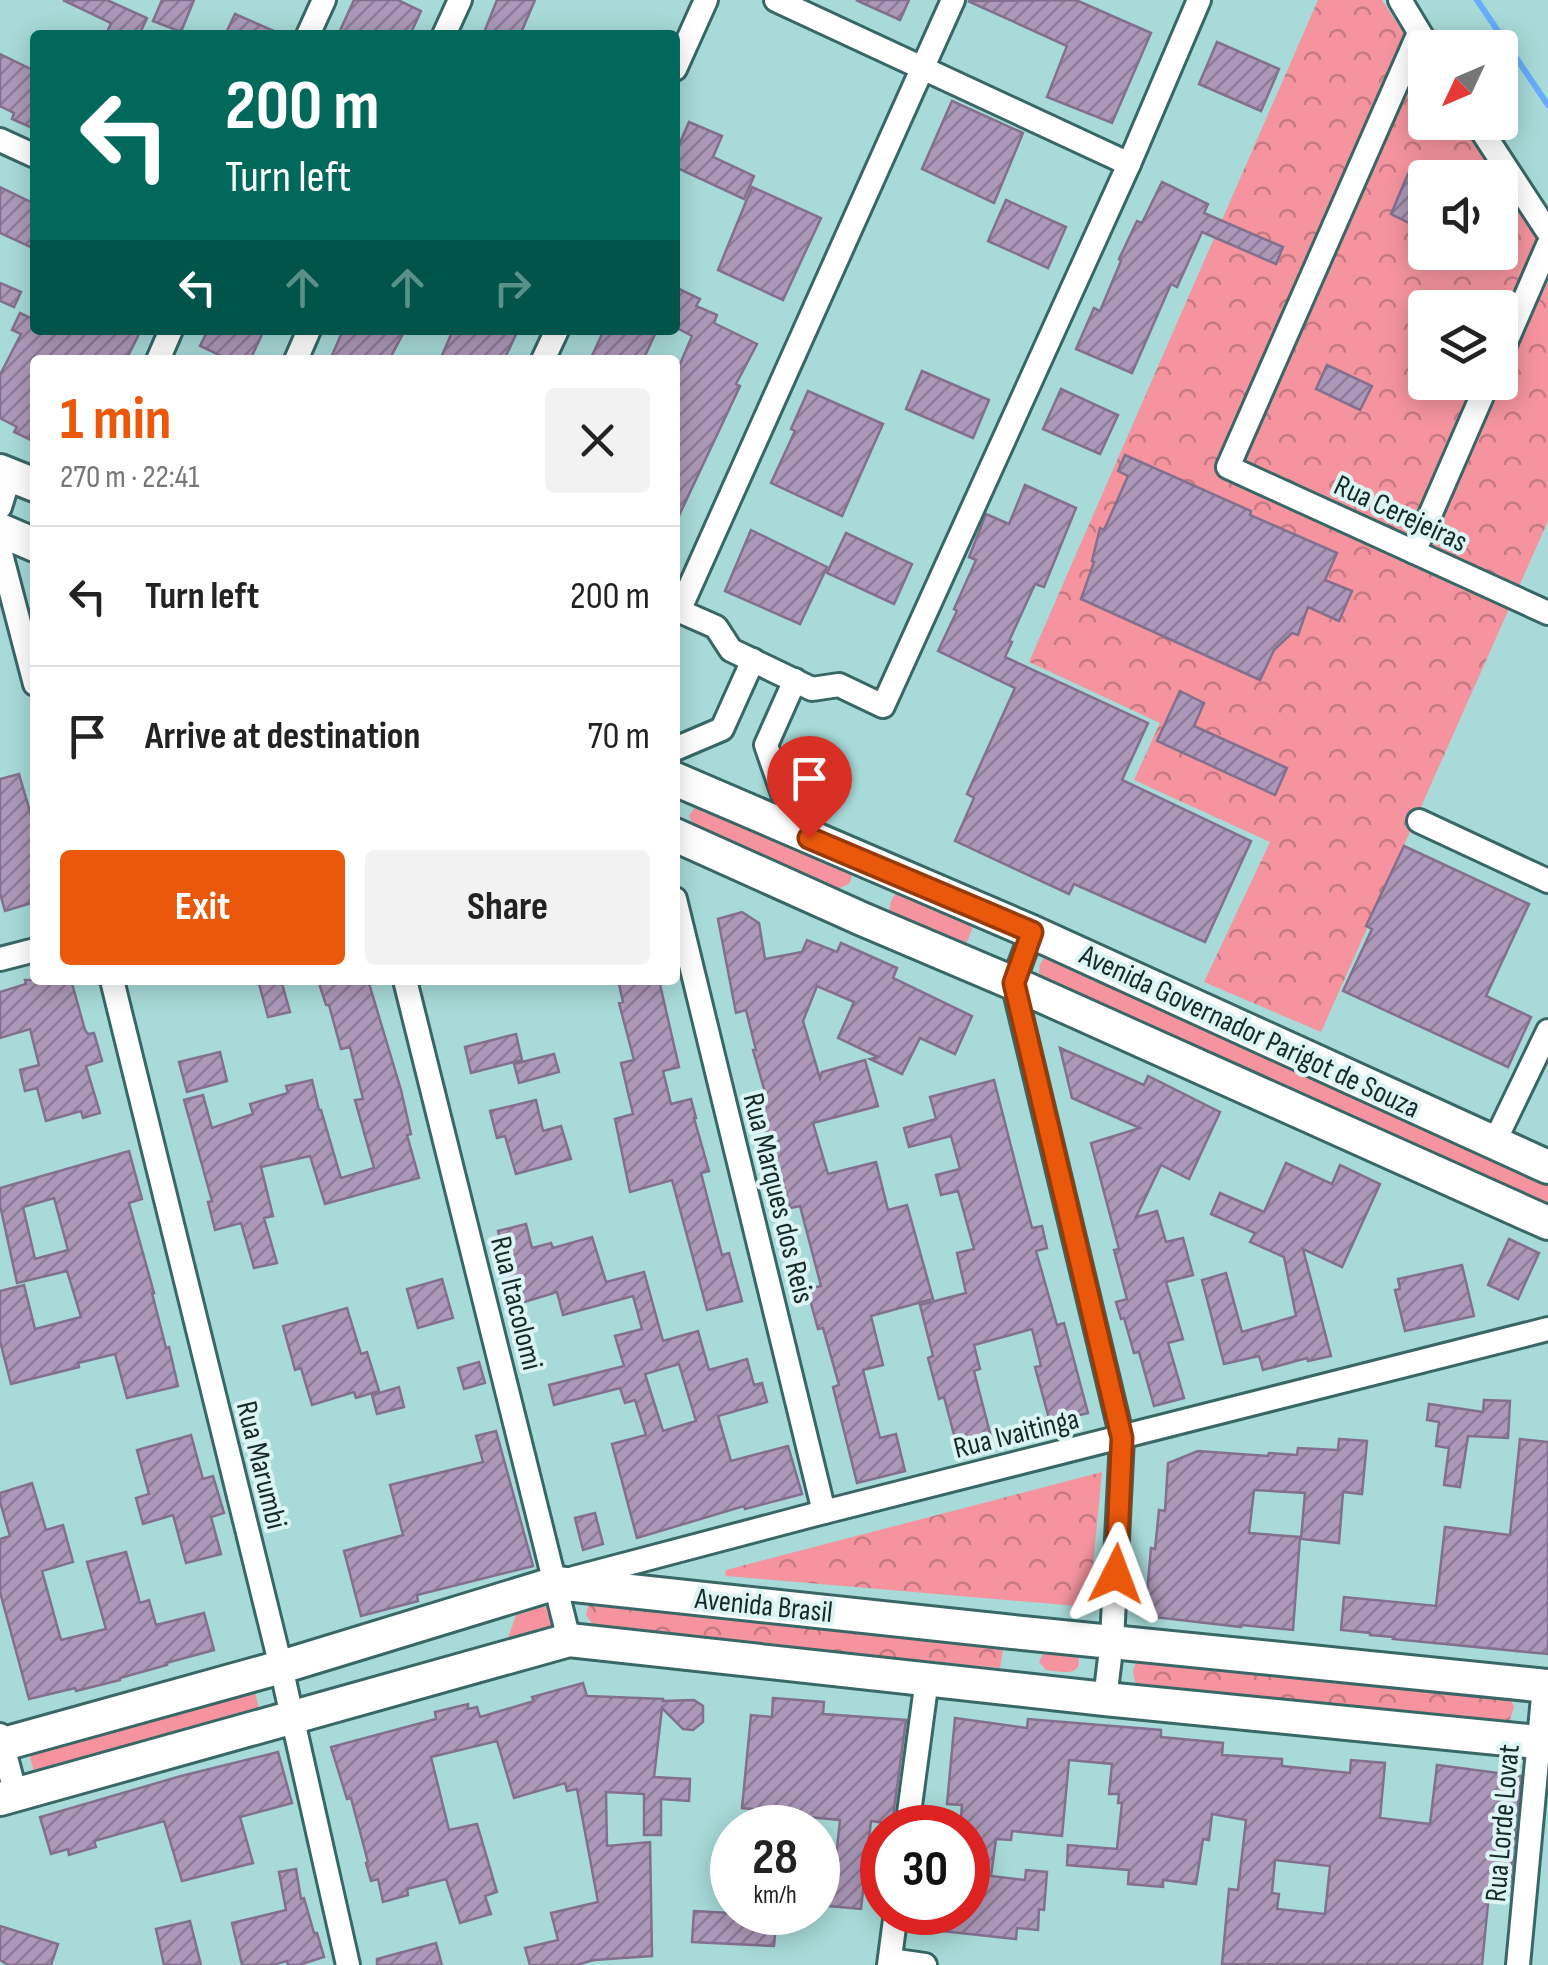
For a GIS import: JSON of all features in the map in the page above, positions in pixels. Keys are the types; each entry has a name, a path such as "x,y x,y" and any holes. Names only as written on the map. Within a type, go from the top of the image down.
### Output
{"main road":[{"path":"0,530 30,543"},
{"name":"Avenida Governador Parigot de Souza","path":"680,776 809,838 1032,932 1548,1168"},
{"name":"Avenida Governador Parigot de Souza","path":"680,837 1548,1223"},
{"name":"Avenida Brasil","path":"1,1741 281,1667 556,1583 1546,1686"},
{"path":"992,1687 1020,1670 1021,1647 1013,1632"},
{"name":"Avenida Brasil","path":"8,1797 569,1640 1105,1700 1544,1742"}],"street":[{"path":"446,30 460,0"},
{"path":"680,58 706,0"},
{"path":"776,0 1128,164"},
{"path":"680,603 953,0"},
{"path":"680,611 716,627 731,650 812,689 838,686 883,706 1199,0"},
{"path":"1400,0 1418,30"},
{"path":"310,30 319,2"},
{"name":"Rua Cerejeiras","path":"1408,75 1228,467 1548,613"},
{"path":"0,140 30,154"},
{"path":"1488,140 1548,232"},
{"path":"1518,314 1548,245"},
{"path":"1414,552 1480,400"},
{"path":"0,508 15,477"},
{"path":"0,550 30,665"},
{"path":"680,770 722,729 753,660"},
{"path":"796,680 766,746 783,794 809,838"},
{"path":"1419,821 1548,880"},
{"name":"Rua Marques dos Reis","path":"680,920 824,1512"},
{"path":"1032,932 1014,983 1122,1438 1112,1641 1105,1700"},
{"path":"0,959 30,951"},
{"name":"Rua Marumbi","path":"113,985 281,1667 348,1965"},
{"name":"Rua Itacolomi","path":"405,985 569,1640"},
{"path":"1494,1143 1548,1031"},
{"name":"Rua Ivaitinga","path":"556,1583 1548,1329"},
{"path":"910,1805 927,1679"},
{"name":"Rua Lorde Lovat","path":"1518,1965 1544,1742 1546,1686"},
{"path":"1,1741 8,1797"},
{"path":"893,1935 889,1963 925,1965"}],"green space":[{"path":"1318,0 1382,0 1408,39 1408,140 1474,140 1487,160 1408,160 1408,270 1518,270 1518,205 1548,251 1548,521 1321,1032 1204,982 1270,842 1134,780 1160,723 1029,662"},
{"path":"704,801 853,871 850,883 838,889 695,828 689,816"},
{"path":"903,888 969,918 972,929 967,942 957,945 890,913 892,898"},
{"path":"1048,954 1548,1174 1548,1207 1040,979 1040,965"},
{"path":"1102,1472 1089,1607 725,1573 726,1570"},
{"path":"594,1601 1004,1644 1000,1668 594,1627 586,1615"},
{"path":"550,1607 559,1617 553,1630 506,1644 516,1615"},
{"path":"1045,1650 1077,1653 1078,1666 1070,1672 1046,1670 1039,1662"},
{"path":"1138,1660 1511,1700 1514,1707 1509,1722 1136,1683 1133,1671"},
{"path":"254,1688 260,1713 35,1775 28,1750"}],"building":[{"path":"63,0 107,0 147,18 141,30 108,30 111,23"},
{"path":"162,0 194,0 182,30 153,21"},
{"path":"354,0 398,0 421,11 412,30 340,30"},
{"path":"497,0 535,0 522,30 485,30"},
{"path":"856,0 909,0 900,20"},
{"path":"1076,0 1151,33 1112,123 1047,97 1067,46 968,1"},
{"path":"235,14 272,30 227,30"},
{"path":"1217,42 1279,69 1261,111 1199,84"},
{"path":"0,54 30,69 30,127 12,119 14,113 0,106"},
{"path":"952,101 1023,133 994,203 922,169"},
{"path":"689,122 722,136 713,157 754,176 744,199 680,169 680,143"},
{"path":"1408,174 1408,222 1391,214"},
{"path":"1162,182 1208,204 1204,213 1283,247 1276,264 1202,232 1177,287 1171,284 1132,373 1076,349 1094,308 1100,311 1137,221 1142,223"},
{"path":"0,187 30,202 30,247 0,233"},
{"path":"752,187 821,218 783,300 718,270"},
{"path":"1006,200 1066,227 1048,268 988,241"},
{"path":"0,283 21,292 14,307 0,301"},
{"path":"680,289 700,299 696,306 717,315 714,323 757,344 680,513 680,364 692,336 680,330"},
{"path":"20,313 30,318 30,335 138,335 128,355 30,355 30,440 14,432 17,427 0,418 0,375 21,334 12,330"},
{"path":"206,335 262,335 252,355 219,355 200,346"},
{"path":"341,335 402,335 392,355 332,355"},
{"path":"451,335 516,335 506,355 442,355"},
{"path":"602,335 655,335 645,355 592,355"},
{"path":"1327,365 1372,386 1360,410 1316,389"},
{"path":"922,371 989,400 973,438 906,409"},
{"path":"1061,389 1118,415 1100,454 1043,429"},
{"path":"808,391 883,424 842,516 771,483"},
{"path":"1125,455 1337,553 1325,580 1352,591 1339,621 1308,607 1298,635 1292,633 1274,650 1260,680 1081,599 1100,528 1104,530 1128,476 1118,471"},
{"path":"1025,485 1076,508 1044,587 1035,584 1005,657 1148,723 1122,780 1251,841 1205,942 1074,884 1069,894 955,841 974,798 967,794 1015,688 938,651 976,560 969,557 986,514 1009,524"},
{"path":"751,530 827,567 800,624 725,591"},
{"path":"846,533 912,564 894,604 827,573"},
{"path":"1180,691 1204,703 1194,726 1287,768 1275,795 1157,741"},
{"path":"19,774 30,812 30,904 5,911 0,893 0,779"},
{"path":"1404,846 1529,904 1486,996 1531,1017 1508,1067 1343,991 1372,929 1366,926"},
{"path":"742,912 759,923 765,959 802,952 807,940 837,952 841,943 897,968 893,978 972,1016 955,1054 920,1038 902,1074 870,1059 878,1057 838,1038 854,1002 817,986 803,1021 820,1078 822,1072 865,1060 878,1106 813,1123 828,1174 876,1162 888,1210 907,1205 933,1299 871,1316 883,1365 863,1370 880,1438 896,1434 905,1471 857,1483 833,1387 839,1385 807,1289 821,1286 800,1206 790,1208 756,1099 766,1096 746,1010 736,1013 718,919"},
{"path":"25,980 30,980 30,985 72,985 85,1030 94,1033 102,1061 86,1066 100,1113 83,1118 81,1111 46,1121 37,1088 25,1091 20,1070 39,1065 30,1029 0,1038 0,992 26,984"},
{"path":"259,985 282,985 290,1012 268,1017"},
{"path":"320,985 370,985 401,1090 411,1134 407,1135 419,1178 325,1204 310,1156 261,1167 273,1216 264,1218 277,1263 254,1268 241,1223 215,1230 208,1202 212,1201 184,1100 203,1095 212,1128 253,1114 250,1104 288,1093 286,1086 312,1080 341,1178 374,1168 355,1100 363,1099 350,1047 341,1049"},
{"path":"619,985 660,985 679,1067 663,1071 671,1104 691,1099 709,1171 701,1173 722,1255 729,1253 742,1301 707,1310 672,1180 630,1192 615,1119 633,1114 621,1063 634,1060 619,1003 623,1002"},
{"path":"516,1034 522,1060 471,1073 465,1047"},
{"path":"1060,1048 1144,1085 1148,1076 1220,1112 1189,1179 1161,1165 1136,1217 1157,1211 1166,1242 1183,1238 1193,1275 1166,1282 1183,1339 1168,1343 1184,1398 1154,1406 1139,1352 1134,1353 1116,1302 1127,1299 1114,1250 1119,1249 1091,1143 1140,1128 1072,1098"},
{"path":"220,1052 227,1081 187,1092 179,1062"},
{"path":"554,1054 559,1072 519,1083 514,1064"},
{"path":"994,1080 1032,1228 1042,1226 1047,1248 1036,1251 1057,1325 1064,1323 1088,1413 1050,1422 1035,1367 1041,1366 1032,1329 974,1345 980,1369 974,1371 991,1437 957,1446 928,1358 933,1356 920,1305 966,1293 957,1253 974,1249 958,1191 941,1195 936,1175 960,1169 951,1136 909,1147 904,1128 936,1119 930,1097"},
{"path":"536,1100 543,1131 561,1126 571,1159 516,1174 505,1136 497,1138 490,1111"},
{"path":"129,1151 142,1199 129,1203 178,1386 127,1398 115,1354 11,1384 0,1341 0,1291 24,1285 35,1329 81,1317 67,1271 17,1283 0,1188","holes":["54,1198 68,1250 35,1259 23,1207"]},
{"path":"1286,1163 1332,1184 1340,1165 1380,1184 1342,1267 1303,1249 1331,1356 1263,1370 1259,1356 1224,1364 1202,1280 1226,1273 1242,1332 1296,1316 1284,1257 1250,1242 1255,1233 1211,1214 1220,1193 1264,1212"},
{"path":"526,1224 532,1248 551,1243 553,1248 592,1237 606,1282 644,1272 663,1341 698,1331 709,1370 747,1359 754,1385 762,1383 767,1402 718,1416 731,1461 788,1446 802,1494 745,1509 744,1506 637,1538 612,1444 646,1435 635,1400 625,1403 620,1388 554,1405 549,1385 624,1366 615,1336 642,1329 633,1296 563,1315 557,1292 518,1304 498,1231","holes":["679,1364 696,1421 663,1431 645,1374"]},
{"path":"1509,1239 1539,1253 1518,1299 1488,1285"},
{"path":"1462,1265 1474,1316 1405,1331 1395,1290 1400,1289 1398,1279"},
{"path":"442,1279 453,1318 418,1328 407,1289"},
{"path":"347,1308 361,1354 367,1352 379,1391 356,1398 354,1392 312,1405 301,1368 295,1370 283,1326"},
{"path":"479,1362 485,1383 464,1389 458,1368"},
{"path":"399,1387 404,1407 377,1414 372,1395"},
{"path":"1484,1400 1510,1401 1508,1438 1468,1436 1460,1487 1444,1485 1449,1448 1436,1446 1439,1422 1427,1420 1429,1404 1483,1412"},
{"path":"496,1431 533,1566 417,1595 418,1601 361,1616 344,1551 403,1535 390,1485 483,1462 476,1436"},
{"path":"191,1435 203,1479 213,1476 224,1513 211,1517 221,1554 186,1563 173,1515 143,1524 136,1498 149,1494 137,1450"},
{"path":"1339,1439 1367,1441 1362,1494 1343,1492 1339,1543 1301,1539 1305,1493 1254,1490 1249,1533 1300,1537 1293,1630 1145,1616 1151,1548 1155,1549 1159,1510 1165,1511 1168,1463 1198,1451 1268,1456 1297,1455 1298,1448 1338,1450"},
{"path":"1520,1439 1548,1442 1548,1654 1341,1630 1344,1597 1436,1606 1445,1527 1510,1535"},
{"path":"32,1483 46,1530 63,1525 73,1562 42,1571 61,1640 106,1629 87,1562 126,1552 140,1603 149,1600 156,1625 204,1613 214,1650 120,1680 29,1699 0,1592 0,1539 10,1536 0,1493"},
{"path":"595,1513 603,1544 583,1550 575,1518"},
{"path":"583,1683 587,1696 694,1700 703,1706 703,1722 693,1730 683,1729 662,1708 654,1777 690,1779 689,1801 661,1799 661,1835 644,1835 644,1794 606,1792 607,1846 650,1842 652,1956 576,1965 530,1965 525,1948 558,1940 551,1913 598,1902 577,1789 567,1791 565,1783 514,1798 497,1741 431,1757 449,1830 477,1824 497,1892 485,1896 491,1914 460,1923 446,1879 407,1889 408,1895 383,1902 378,1879 371,1881 351,1798 347,1799 331,1747 436,1719 435,1712 468,1704 468,1709 477,1707 480,1717"},
{"path":"773,1698 824,1702 823,1714 906,1720 895,1805 860,1805 860,1909 840,1907 840,1805 742,1805 751,1715 772,1717"},
{"path":"955,1718 1027,1728 1028,1719 1161,1730 1161,1737 1223,1743 1222,1755 1282,1759 1282,1766 1350,1773 1351,1760 1385,1763 1380,1818 1430,1824 1437,1765 1521,1776 1510,1886 1490,1883 1482,1965 1222,1964 1229,1889 1238,1890 1246,1820 1212,1814 1209,1840 1203,1839 1196,1884 1163,1880 1163,1887 1128,1884 1129,1870 1067,1865 1068,1845 1117,1849 1122,1803 1118,1803 1119,1794 1109,1794 1112,1764 1069,1760 1062,1836 1012,1831 1011,1840 996,1839 991,1876 1025,1880 1026,1870 1047,1872 1038,1930 1017,1928 1016,1939 978,1935 990,1935 990,1805 947,1804","holes":["1275,1860 1330,1866 1325,1914 1277,1909 1279,1894 1272,1893"]},
{"path":"278,1752 292,1803 240,1817 253,1863 182,1881 164,1821 94,1841 96,1847 69,1855 68,1849 51,1854 40,1817"},
{"path":"296,1869 301,1899 304,1898 324,1957 299,1965 288,1965 287,1961 242,1965 232,1923 286,1910 279,1872"},
{"path":"694,1911 710,1912 710,1935 775,1935 774,1946 692,1942"},
{"path":"190,1921 201,1965 164,1965 156,1929"},
{"path":"0,1926 58,1944 51,1965 8,1965 0,1960"},
{"path":"436,1943 442,1965 377,1965 377,1959"}],"waterway":[{"path":"1477,0 1548,105"}],"route":[{"path":"809,838 1032,932 1014,983 1122,1438 1116,1574"}]}
